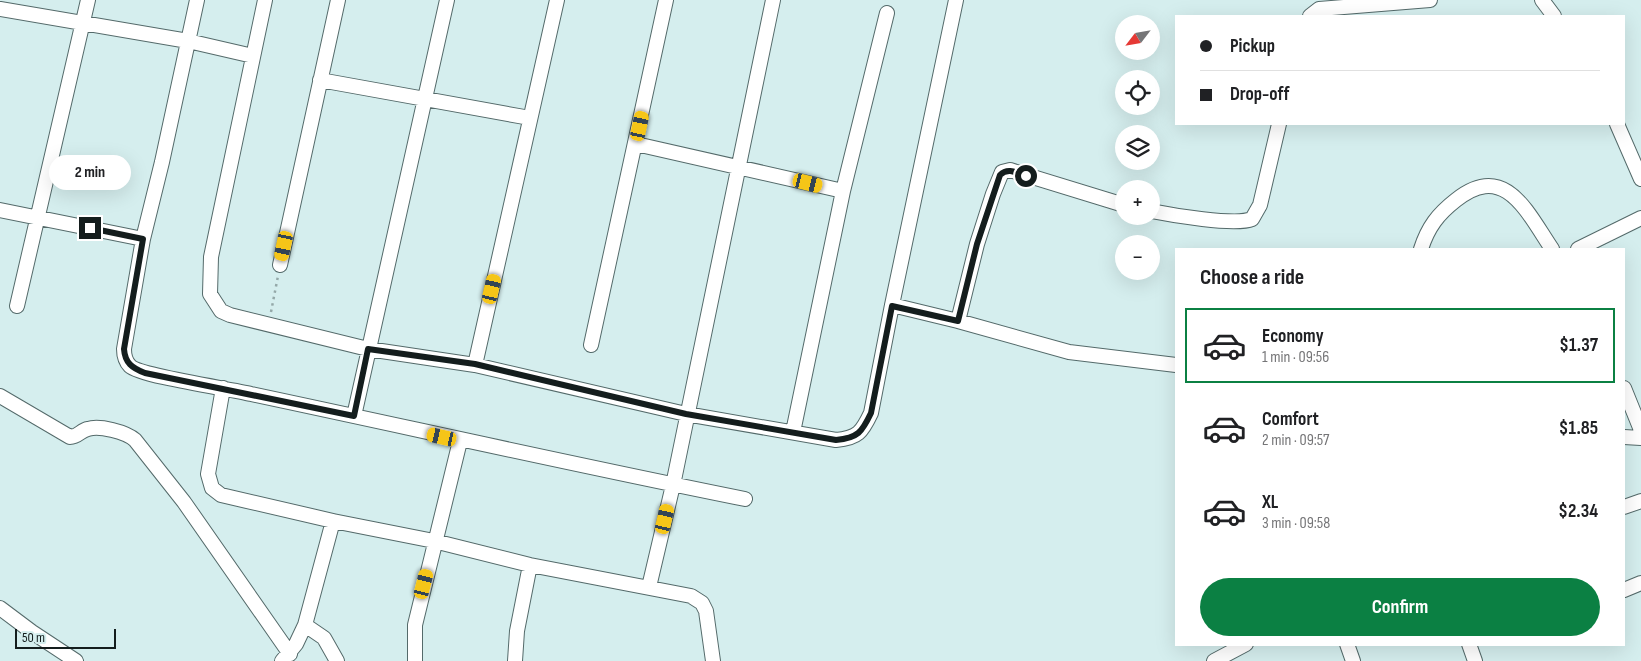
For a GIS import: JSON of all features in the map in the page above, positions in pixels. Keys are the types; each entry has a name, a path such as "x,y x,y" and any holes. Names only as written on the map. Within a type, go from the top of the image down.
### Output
{"street":[{"path":"17,306 88,0"},
{"path":"197,0 143,239 124,349 125,358 131,366 145,373 354,416 460,441 745,499"},
{"path":"265,0 211,257 208,283 210,294 221,311 269,325 368,349 475,364 686,414 836,440 857,435 865,426 871,413 956,0"},
{"path":"280,265 338,0"},
{"path":"354,416 447,0"},
{"path":"475,364 557,0"},
{"path":"591,345 666,0"},
{"path":"649,586 673,485 686,414 774,0"},
{"path":"1311,15 1319,9 1347,4 1430,0"},
{"path":"1542,0 1553,15"},
{"path":"0,8 188,41 253,56"},
{"path":"793,432 843,191 887,13"},
{"path":"320,80 530,118"},
{"path":"1160,212 1208,219 1242,221 1252,219 1260,205 1279,125"},
{"path":"1617,125 1641,179"},
{"path":"636,144 843,191"},
{"path":"958,321 977,244 1002,172 1010,170 1115,201"},
{"path":"1421,248 1426,232 1435,218 1464,194 1473,188 1484,185 1497,186 1507,191 1516,199 1526,210 1551,248"},
{"path":"0,210 143,239"},
{"path":"1580,248 1641,218"},
{"path":"892,306 958,321 1069,352 1175,365"},
{"path":"223,388 208,474 212,488 221,495 333,521 434,541 530,565 649,586 691,596 702,603 706,611 713,661"},
{"path":"1625,390 1641,430"},
{"path":"0,396 70,437 92,428 118,432 132,437 184,502 286,657 305,625 333,521"},
{"path":"1625,437 1641,438"},
{"path":"415,661 415,625 460,441"},
{"path":"1625,507 1641,501"},
{"path":"515,661 517,631 530,565"},
{"path":"1625,590 1641,583"},
{"path":"0,608 76,661"},
{"path":"305,625 322,636 337,661"},
{"path":"1214,661 1242,646"},
{"path":"1348,646 1353,661"},
{"path":"1470,646 1475,661"}],"path":[{"path":"269,325 280,265"}],"route":[{"path":"90,228 143,239 124,349 125,358 131,366 145,373 354,416 368,349 475,364 686,414 836,440 847,439 857,435 865,426 871,413 892,306 958,321 967,291 977,244 1000,175 1002,172 1010,170 1026,176"}]}
